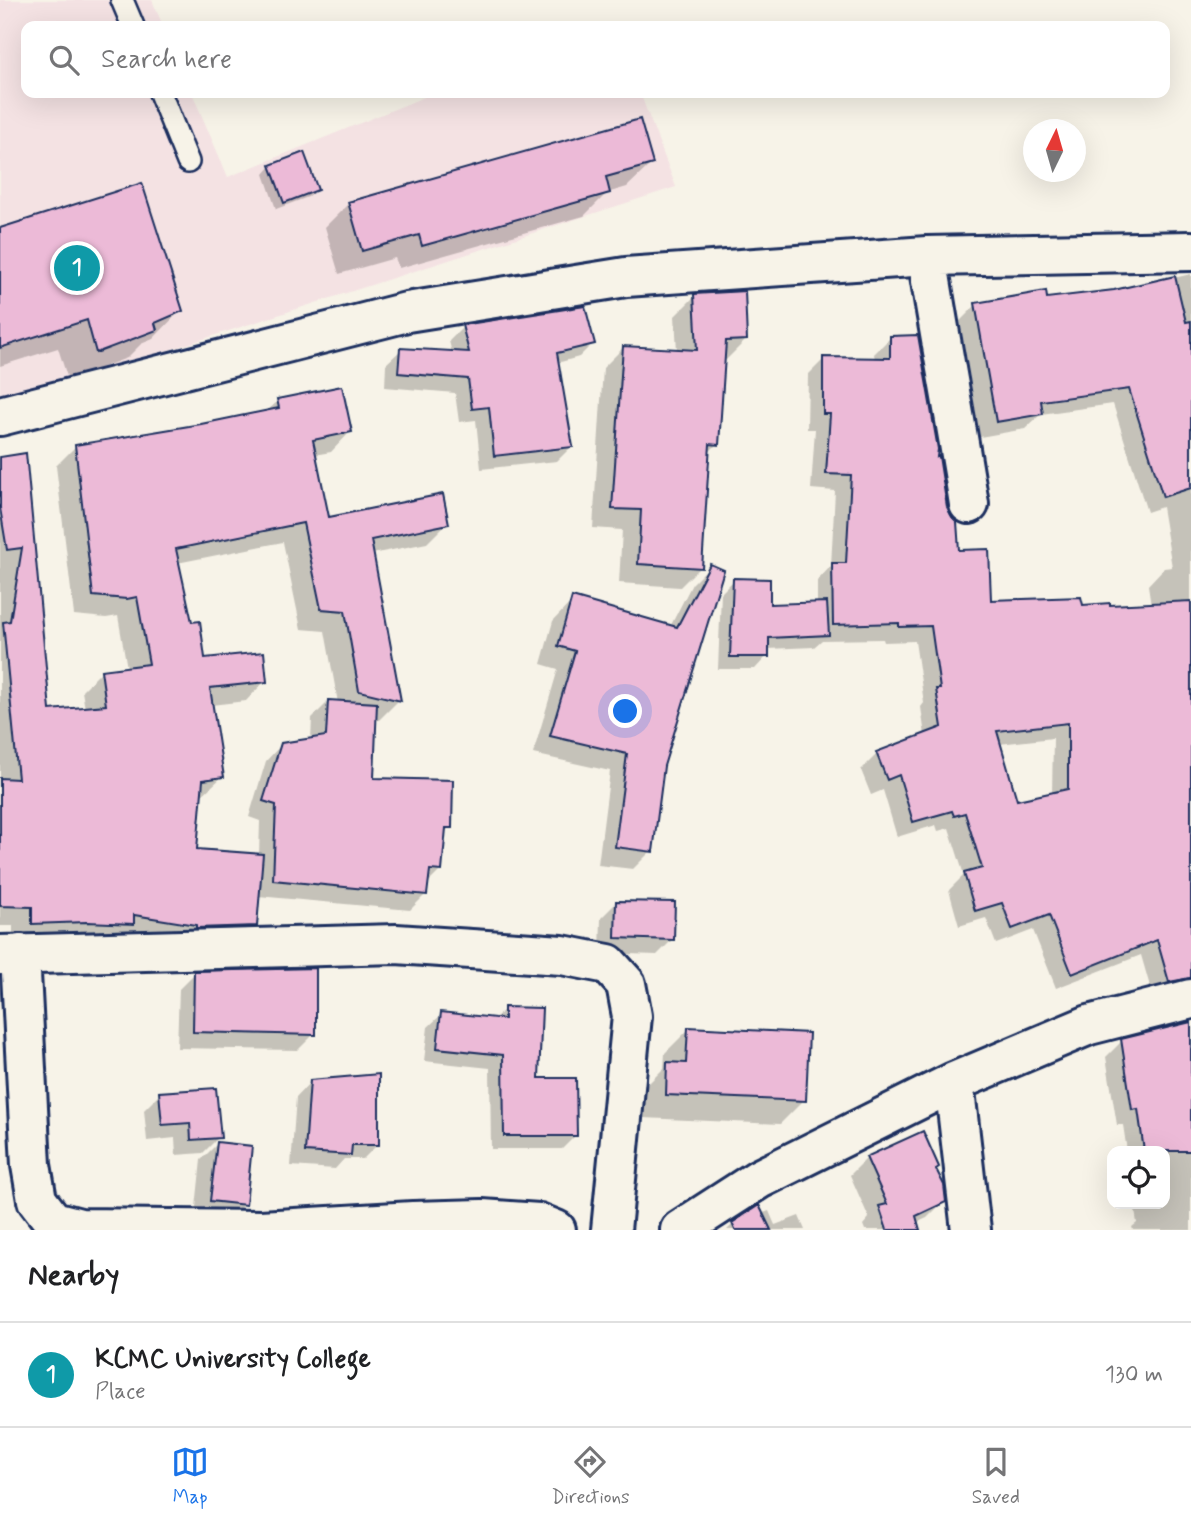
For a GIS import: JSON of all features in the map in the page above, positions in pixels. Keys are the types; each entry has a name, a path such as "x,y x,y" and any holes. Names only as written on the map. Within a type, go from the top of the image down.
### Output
{"street":[{"path":"0,416 407,312 626,277 927,256 1191,251"},
{"path":"927,256 969,504"},
{"path":"556,1230 539,1223 482,1219 261,1230 80,1228 53,1221 37,1200 31,1165 10,954 396,944 562,955 608,964 626,984 632,1016 611,1230"},
{"path":"680,1230 759,1179 954,1082 1089,1025 1191,999"},
{"path":"954,1082 971,1230"}],"lane":[{"path":"122,0 131,21"},
{"path":"162,98 188,162"}],"shaded area":[{"path":"0,0 152,0 161,21 21,21 21,98 194,98 228,177 422,98 642,98 676,187 0,402"}],"building":[{"path":"640,119 653,164 606,177 610,193 422,246 419,235 362,251 348,202"},
{"path":"304,152 318,190 284,203 270,165"},
{"path":"142,183 183,311 155,323 157,330 96,353 87,320 0,348 0,228"},
{"path":"1175,276 1186,322 1191,321 1191,488 1163,497 1129,389 1041,401 1043,414 996,422 975,303 1046,291 1047,298 1114,290"},
{"path":"745,291 747,340 726,341 719,445 710,444 702,568 638,564 641,510 612,509 623,346 697,350 694,294"},
{"path":"585,306 595,344 557,353 573,447 494,456 489,407 472,409 468,379 398,373 400,348 469,352 462,325"},
{"path":"918,335 947,507 957,522 959,550 989,549 991,600 1081,597 1083,605 1191,601 1191,978 1169,982 1157,940 1072,974 1049,915 1012,929 1002,903 975,911 964,873 982,868 965,813 954,816 952,811 913,822 899,775 887,780 876,752 942,727 936,689 940,689 931,626 899,627 899,623 833,625 832,563 846,563 851,475 826,474 830,414 823,414 823,357 890,358 890,336","holes":["1068,723 1068,789 1017,800 997,731"]},
{"path":"342,386 352,432 313,440 329,517 443,494 449,524 371,540 401,701 359,691 345,611 321,609 303,523 176,549 192,622 200,621 205,658 264,652 267,682 210,688 224,777 203,780 197,849 263,854 257,926 196,928 196,925 134,915 134,924 32,924 32,907 0,906 0,778 18,779 3,622 10,621 22,548 7,550 0,508 0,457 26,453 50,710 106,705 101,670 149,664 137,597 127,599 93,596 75,445 279,408 277,399"},
{"path":"710,564 724,570 664,766 653,852 615,847 627,754 550,736 575,651 558,646 572,597 677,627"},
{"path":"733,578 770,579 770,604 827,602 829,635 769,638 769,657 730,657"},
{"path":"328,700 377,703 374,778 453,780 452,828 446,828 442,871 430,870 427,895 273,880 276,805 263,801 281,743 326,736"},
{"path":"616,901 675,902 674,940 615,938"},
{"path":"316,968 316,1035 193,1032 194,971"},
{"path":"504,1007 542,1008 539,1078 576,1078 577,1136 504,1136 503,1055 437,1048 441,1012 504,1019"},
{"path":"1191,1022 1191,1151 1170,1151 1170,1146 1143,1146 1138,1109 1132,1110 1121,1039"},
{"path":"688,1027 809,1033 806,1101 666,1095 667,1062 686,1063"},
{"path":"379,1074 379,1145 352,1145 351,1155 305,1152 310,1080"},
{"path":"216,1088 221,1138 191,1140 190,1123 162,1125 159,1092"},
{"path":"923,1131 939,1167 936,1169 944,1185 946,1202 916,1216 920,1230 887,1230 879,1206 887,1204 866,1157"},
{"path":"217,1142 252,1146 246,1205 210,1201"},
{"path":"759,1205 771,1230 735,1230 732,1223"}],"place":[{"name":"KCMC University College","path":"77,268"}]}
